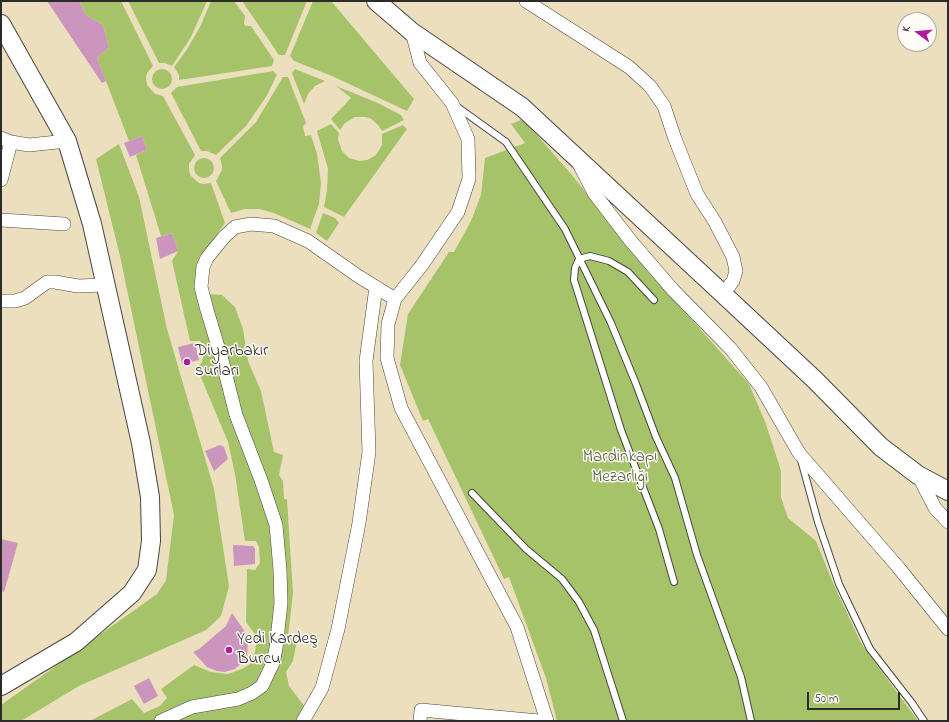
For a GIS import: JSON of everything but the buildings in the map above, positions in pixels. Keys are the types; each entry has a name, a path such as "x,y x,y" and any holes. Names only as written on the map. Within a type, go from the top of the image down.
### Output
{"street":[{"path":"376,1 412,32 522,107 815,380 881,447 918,475 948,490"},
{"path":"526,1 629,67 650,86 664,106 674,139 697,194 715,222 733,257 736,271 733,281 723,294"},
{"path":"1,24 67,141 92,224 141,443 150,497 151,541 147,570 132,593 76,642 1,686"},
{"path":"412,32 420,63 452,103 468,139 469,179 458,212 422,265 395,298 388,324 387,358 401,408 517,627 547,721"},
{"path":"1,180 6,140 29,145 67,141"},
{"path":"573,153 594,193 630,240 673,290 731,349 761,387 798,453 898,567 948,629"},
{"path":"1,220 64,224"},
{"path":"161,721 192,707 238,699 262,686 273,663 281,603 276,525 261,480 236,415 207,310 201,286 206,258 224,237 235,227 251,224 274,226 308,241 358,276 395,298"},
{"path":"1,301 15,302 26,298 47,282 78,286 105,285"},
{"path":"303,721 322,688 338,630 359,523 369,452 366,361 376,287"},
{"path":"918,475 935,508 948,522"},
{"path":"420,721 421,710 539,721"}],"lane":[{"path":"452,103 506,142 565,229 611,323 656,437 675,478 697,554 742,677 751,721"},
{"path":"579,259 590,256 609,261 628,272 654,300"},
{"path":"579,259 575,268 574,280 621,430 659,528 674,582"},
{"path":"798,453 818,522 839,584 870,649 912,703 924,721"},
{"path":"472,493 526,549 562,579 579,602 594,630 623,721"}],"green space":[{"path":"79,1 121,1 153,66 147,73 147,85 155,94 163,96 195,155 189,164 191,176 199,183 211,183 225,223 212,241 201,264 208,294 222,295 235,307 243,329 248,361 261,391 274,452 283,455 279,475 283,481 284,499 287,499 293,593 288,637 297,640 293,661 286,672 289,686 306,708 296,721 90,721 132,699 144,713 160,706 167,698 161,689 194,665 211,672 228,674 242,669 250,664 255,652 257,637 246,622 247,569 255,570 260,563 259,547 256,541 245,541 235,474 228,442 197,368 202,362 205,347 200,341 190,341 172,261 178,251 172,233 161,236 136,155 147,150 142,136 129,141 97,58 109,47 103,25 86,15"},
{"path":"128,1 207,1 191,37 172,66 165,63 159,63"},
{"path":"211,1 234,1 245,16 244,24 246,26 251,26 274,60 272,66 179,80 179,75 174,67 186,51 200,27"},
{"path":"242,1 307,1 285,55 279,55"},
{"path":"313,1 331,1 414,99 407,111 332,76 294,61 290,56"},
{"path":"162,69 169,72 172,79 169,86 162,89 155,86 152,79 155,72"},
{"path":"295,69 325,81 315,86 308,94 304,104 292,73"},
{"path":"273,71 277,75 266,97 246,126 216,155 207,151 201,151 171,93 177,87"},
{"path":"283,77 288,77 306,123 303,126 305,136 311,135 317,154 321,183 319,204 310,229 274,213 259,209 245,209 231,213 216,181 222,170 220,158 256,122"},
{"path":"336,86 378,103 401,115 404,120 382,131 370,118 355,117 345,123 340,130 331,119 351,98"},
{"name":"Mardinkapı Mezarlığı","path":"521,120 529,126 572,175 636,257 749,384 766,424 781,471 781,497 788,518 816,541 833,583 861,643 918,721 557,721 546,678 509,577 504,579 428,419 423,421 400,365 408,314 449,252 454,252 471,221 481,195 485,158 525,143 511,124"},
{"path":"331,124 339,133 338,139 342,151 349,158 360,161 367,160 376,155 382,145 382,134 403,125 407,129 344,217 324,207 327,190 328,169 317,131"},
{"path":"119,144 139,197 167,329 214,489 229,586 221,616 206,630 79,686 21,721 1,721 1,705 157,594 166,580 174,515 120,256 96,159"},
{"path":"204,158 211,161 214,168 211,175 204,178 197,175 194,168 197,161"},
{"path":"323,213 335,218 339,223 327,241 316,233"}],"place":[{"name":"Diyarbakır surları","path":"187,362"},
{"name":"Yedi Kardeş Burcu","path":"229,650"}]}
